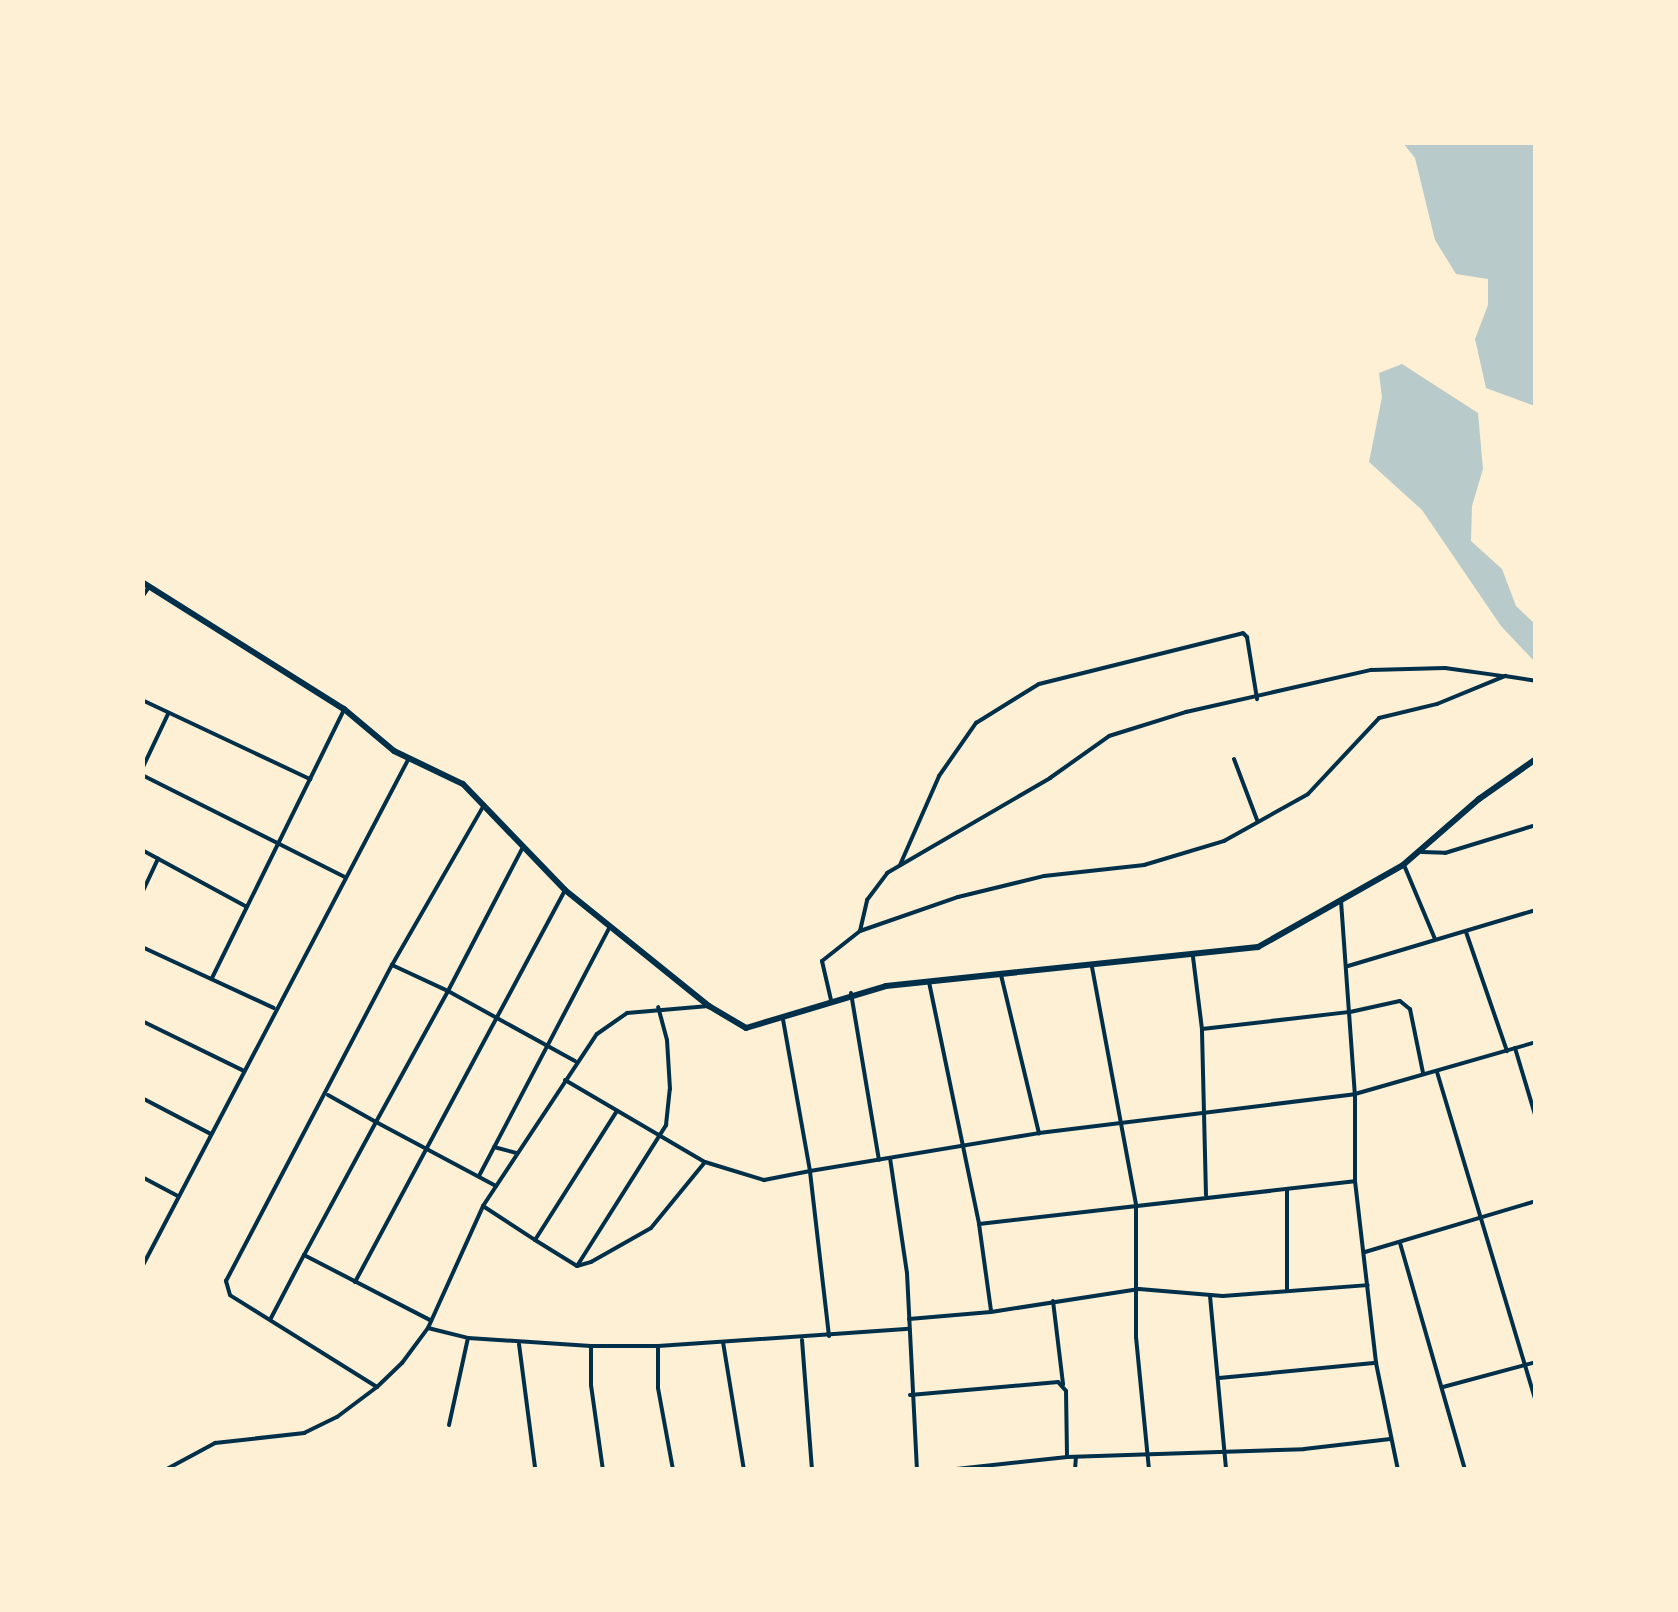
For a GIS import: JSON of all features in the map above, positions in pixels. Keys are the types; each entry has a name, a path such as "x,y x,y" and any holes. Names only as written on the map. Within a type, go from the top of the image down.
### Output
{"main road":[{"path":"146,584 344,709 409,758 443,771 609,928 709,1006 746,1028 783,1020 851,993 1258,947 1403,865 1479,799 1536,760"}],"street":[{"path":"142,598 146,584"},
{"path":"900,866 900,854 940,776 976,724 1039,684 1242,634 1247,636 1257,699"},
{"path":"860,931 862,913 876,884 1050,778 1109,736 1172,715 1257,699 1371,670 1445,668 1536,681"},
{"path":"831,1000 822,961 860,931 958,896 1044,876 1144,865 1224,841 1308,794 1379,718 1437,704 1505,676"},
{"path":"142,700 310,779"},
{"path":"212,978 344,709"},
{"path":"168,713 142,772 345,877"},
{"path":"142,1267 409,758"},
{"path":"1234,759 1256,820"},
{"path":"376,1386 230,1295 226,1281 392,965 484,806"},
{"path":"1422,852 1445,853 1536,825"},
{"path":"271,1318 522,849"},
{"path":"142,850 247,907"},
{"path":"142,893 158,858"},
{"path":"1403,865 1435,939"},
{"path":"355,1282 565,890"},
{"path":"1341,901 1355,1094 1355,1181 1376,1363 1398,1470"},
{"path":"1347,966 1536,910"},
{"path":"478,1176 609,928"},
{"path":"1466,930 1506,1051"},
{"path":"142,948 276,1009"},
{"path":"1193,957 1202,1029 1206,1195"},
{"path":"392,965 498,1015 575,1061"},
{"path":"1092,967 1136,1205 1136,1338 1149,1470"},
{"path":"1001,975 1039,1134"},
{"path":"930,982 960,1146 979,1224 992,1312"},
{"path":"851,993 878,1160"},
{"path":"1202,1029 1406,1004 1424,1075"},
{"path":"165,1470 215,1444 304,1433 337,1417 402,1364 428,1328 483,1206 575,1061 610,1022 627,1013 658,1007 709,1006"},
{"path":"577,1266 660,1136 668,1117 667,1040 658,1007"},
{"path":"783,1020 810,1171 829,1336"},
{"path":"142,1021 244,1071"},
{"path":"564,1080 705,1162 764,1180 1039,1134 1355,1094 1536,1042"},
{"path":"1515,1048 1536,1118"},
{"path":"1436,1071 1536,1403"},
{"path":"327,1094 496,1186"},
{"path":"142,1098 211,1134"},
{"path":"534,1240 617,1111"},
{"path":"494,1147 518,1154"},
{"path":"890,1158 909,1319 910,1395 917,1470"},
{"path":"577,1266 651,1228 705,1162"},
{"path":"142,1177 177,1196"},
{"path":"979,1224 1206,1195 1355,1181"},
{"path":"1287,1188 1287,1292"},
{"path":"1364,1252 1536,1201"},
{"path":"483,1206 577,1266"},
{"path":"1400,1243 1465,1470"},
{"path":"304,1255 430,1320"},
{"path":"909,1319 992,1312 1139,1288 1210,1296 1368,1285"},
{"path":"1210,1296 1226,1470"},
{"path":"1053,1301 1068,1457"},
{"path":"428,1328 468,1338 591,1346 658,1346 909,1329"},
{"path":"449,1425 468,1338"},
{"path":"802,1338 812,1470"},
{"path":"723,1342 744,1470"},
{"path":"519,1343 535,1468"},
{"path":"591,1346 591,1386 602,1470"},
{"path":"658,1346 658,1388 672,1470"},
{"path":"1443,1387 1536,1362"},
{"path":"1219,1378 1376,1363"},
{"path":"910,1395 1063,1384"},
{"path":"947,1470 1068,1457 1390,1440"},
{"path":"1076,1457 1076,1470"}],"shaded area":[{"path":"1403,143 1535,143 1535,406 1486,388 1475,339 1488,305 1488,279 1456,274 1435,240 1415,158"},
{"path":"1402,364 1478,413 1483,469 1472,506 1471,541 1502,569 1516,606 1535,624 1535,662 1501,626 1422,510 1369,462 1382,397 1379,373"}]}
